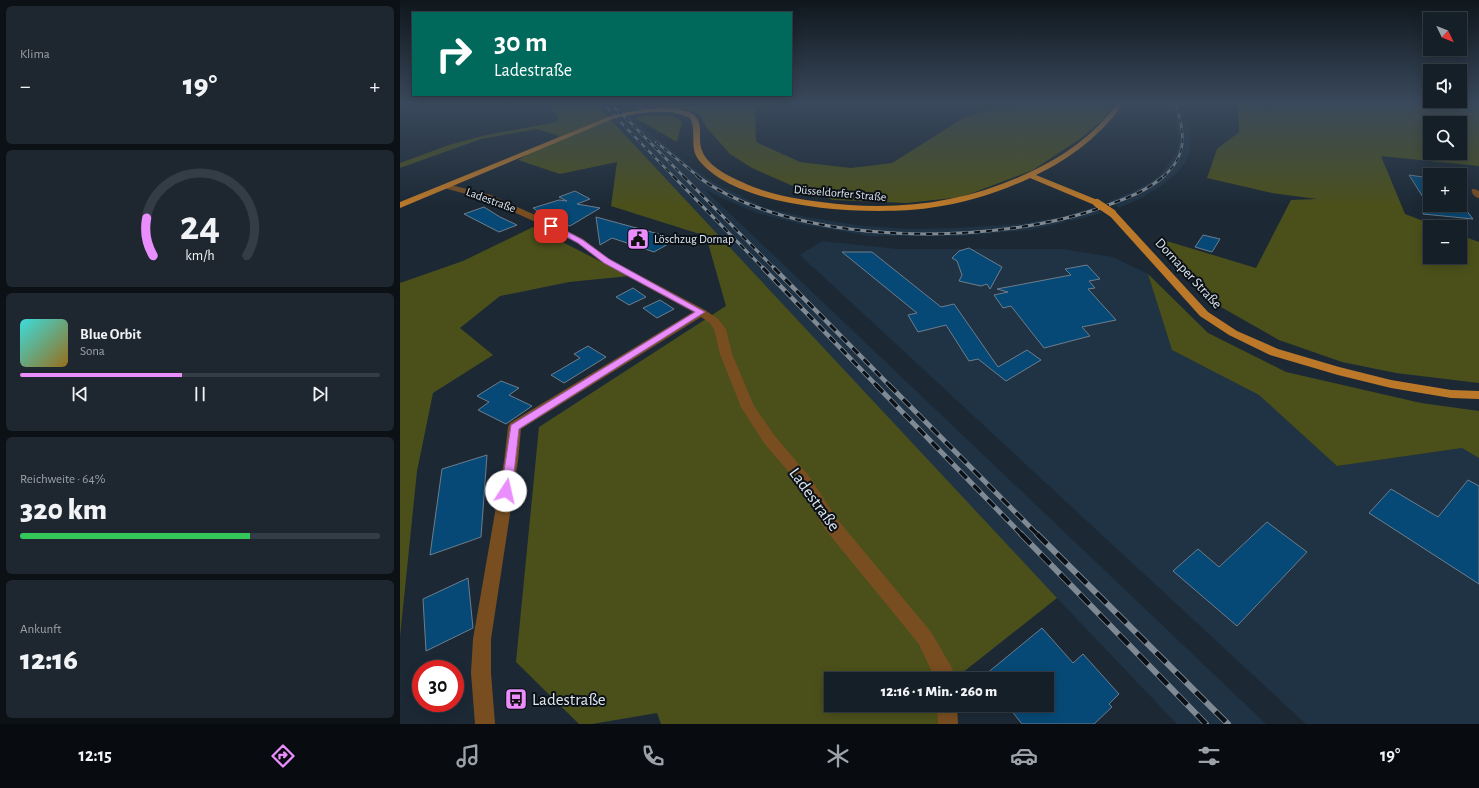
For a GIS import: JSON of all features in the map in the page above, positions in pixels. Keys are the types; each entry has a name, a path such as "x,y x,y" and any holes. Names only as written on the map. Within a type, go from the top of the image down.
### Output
{"main road":[{"name":"Düsseldorfer Straße","path":"400,205 563,138"},
{"name":"Düsseldorfer Straße","path":"695,138 695,145 697,151 706,163 724,177 765,193 788,200 856,208 896,209 920,207 980,196 1005,188 1031,176 1065,157 1091,138"},
{"name":"Dornaper Straße","path":"1031,176 1097,203 1112,213 1204,314 1233,333 1274,352 1345,373 1391,384 1450,394 1479,395"}],"street":[{"name":"Ladestraße","path":"447,186 488,197 543,222 580,242 606,261 714,321 720,329 726,354 748,407 758,423 769,439 804,480 832,524 925,638 943,672"},
{"path":"485,724 482,639 515,428 700,312"},
{"path":"947,712 948,724"}],"shaded area":[{"path":"625,138 655,138 671,149 687,164 713,182 765,208 806,217 863,226 908,229 958,228 1020,224 1055,218 1066,222 1030,230 961,236 870,236 800,224 757,213 704,189 1266,724 1177,724 689,212"},
{"path":"1179,138 1191,138 1190,150 1186,161 1177,173 1143,197 1119,208 1109,201 1132,192 1152,181 1162,173 1176,154"},
{"path":"1093,208 1102,213 1072,221 1061,217"},
{"path":"822,241 896,249 1062,249 1113,257 1148,274 1172,350 1259,395 1337,466 1462,448 1479,458 1479,724 1306,724 800,255"}],"green space":[{"path":"476,138 488,138 400,168 400,163 449,145"},
{"path":"556,138 628,138 1057,598 963,672 824,672 824,712 950,712 948,724 661,724 657,713 592,724 579,724 516,662 539,427 726,306 706,236 611,206 617,162 560,174 518,160"},
{"path":"670,138 678,138 677,142"},
{"path":"716,138 756,138 756,142 800,162 851,168 892,163 932,138 1081,138 1033,170 962,197 907,203 833,200 793,186 752,168 730,154"},
{"path":"1232,138 1423,138 1423,160 1467,160 1467,138 1479,138 1479,166 1381,156 1405,214 1423,221 1423,264 1467,264 1467,238 1479,242 1479,383 1396,373 1342,362 1279,340 1221,307 1160,239 1256,268 1291,200 1317,199 1272,193 1207,178 1217,149"},
{"path":"533,227 629,276 569,282 500,296 460,328 493,355 433,393 417,471 400,637 400,283 463,261"},
{"path":"1148,274 1208,333 1286,372 1421,403 1479,411 1479,458 1462,448 1337,466 1259,395 1172,350"}],"building":[{"path":"1409,175 1423,177 1423,197"},
{"path":"575,191 590,199 577,204 600,208 570,226 554,222 533,208 559,200 567,201 559,197"},
{"path":"484,207 517,225 499,232 464,214"},
{"path":"1467,211 1473,219 1423,214 1423,212"},
{"name":"Löschzug Dornap","path":"596,217 677,239 654,252 612,238 600,245"},
{"path":"1203,235 1220,239 1212,252 1195,247"},
{"path":"969,248 1002,267 990,289 987,284 981,286 959,281 962,275 957,261 952,258 959,251"},
{"path":"842,252 872,252 941,307 954,304 998,367 1027,350 1041,360 1006,381 978,359 969,361 946,325 918,332 908,315 917,313"},
{"path":"1087,265 1100,279 1089,281 1095,288 1088,289 1116,320 1082,327 1090,336 1044,348 1011,306 1003,308 994,295 1008,292 997,289 1071,275 1065,269"},
{"path":"633,288 646,297 629,305 616,297"},
{"path":"660,300 674,309 657,318 643,308"},
{"path":"588,346 606,357 564,383 551,375 580,358 574,354"},
{"path":"501,381 519,388 509,395 532,406 506,424 478,410 489,402 477,396"},
{"path":"487,455 481,537 430,555 442,469"},
{"path":"1468,480 1479,486 1479,584 1369,513 1391,489 1438,517"},
{"path":"1267,522 1307,552 1237,626 1173,571 1198,549 1219,567"},
{"path":"468,578 473,628 426,651 423,599"},
{"path":"1042,628 1073,663 1083,654 1119,694 1109,704 1112,707 1094,724 1022,724 1013,712 1054,712 1054,672 989,672"}],"railway":[{"path":"636,138 674,177"},
{"path":"645,138 684,177"},
{"path":"1164,176 1177,160 1181,152 1182,138"},
{"path":"656,142 699,177"},
{"path":"673,176 764,269"},
{"path":"683,176 775,269"},
{"path":"697,176 738,200 787,217 841,228 898,233 956,233 1011,228 1063,219 1108,205 1130,196 1145,189 1164,176"},
{"path":"763,268 877,386"},
{"path":"774,268 890,386"},
{"path":"876,385 1022,535"},
{"path":"889,385 1038,535"},
{"path":"1021,534 1206,724"},
{"path":"1038,535 1228,724"}],"place":[{"name":"Löschzug Dornap","path":"638,239"},
{"name":"Ladestraße","path":"516,699"}],"route":[{"path":"506,491 515,428 700,312 606,261 580,242 551,226"}]}
